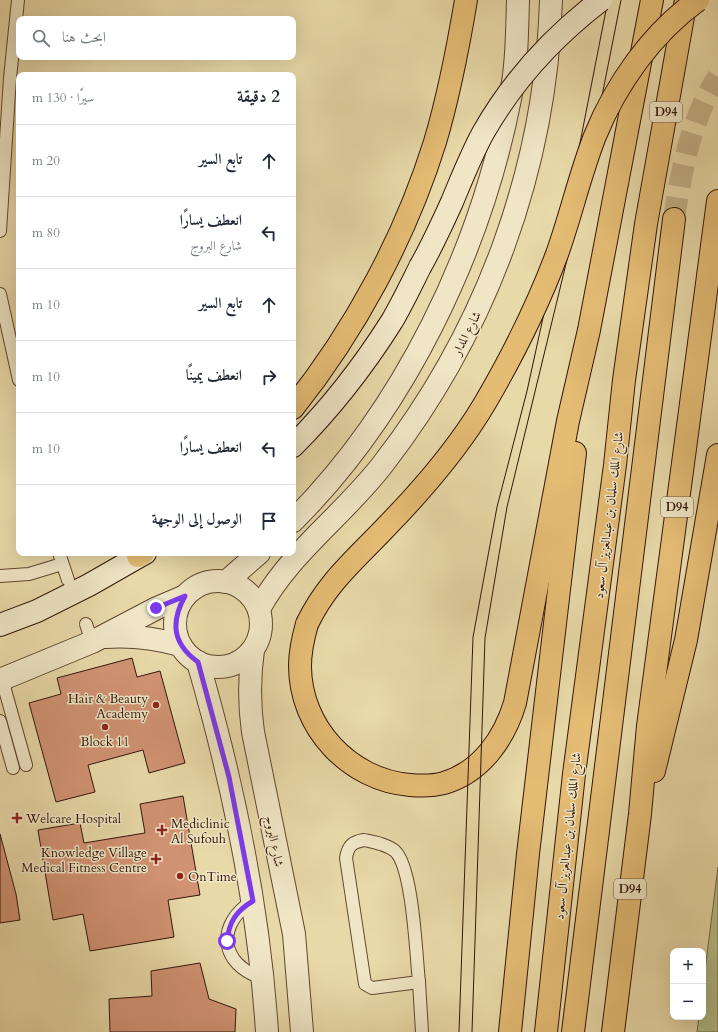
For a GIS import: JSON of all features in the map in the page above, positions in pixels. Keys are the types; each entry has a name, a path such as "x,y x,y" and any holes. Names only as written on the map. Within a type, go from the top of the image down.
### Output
{"main road":[{"path":"296,404 312,384 346,334 376,281 408,213 434,142 454,70 466,0"},
{"path":"638,71 641,0"},
{"path":"652,0 638,71 589,330 568,421 515,703 506,726 490,753 476,766 460,776 443,783 422,786 401,784 380,779 361,770 344,758 329,744 316,726 307,707 302,687 300,666 302,645 307,624 316,605 330,585 422,488 484,405 515,348 557,253 594,137 606,109 642,54 665,28 698,0"},
{"name":"شارع الملك سلمان بن عبدالعزيز آل سعود","path":"546,1032 574,774 615,465 625,372 646,224 686,0"},
{"name":"D94","path":"613,1032 640,814 648,726 718,201"},
{"path":"573,1032 674,219"},
{"path":"510,1032 528,854 589,330"},
{"path":"640,814 666,728 686,640 718,455"}],"street":[{"path":"296,518 347,460 374,421 408,368 436,318 461,264 497,155 510,98 518,0"},
{"name":"شارع المدار","path":"259,609 271,587 286,567 345,509 382,465 416,419 447,370 474,318 497,266 516,211 531,155 543,98 550,41 551,0"},
{"path":"296,443 322,417 360,370 393,320 437,234 466,166 484,132 504,100 527,70 552,42 602,0"},
{"path":"0,625 89,586 139,556"},
{"path":"226,582 256,556"},
{"path":"1,679 93,635 185,596 204,583 215,581 226,582 240,587 252,596 259,609 262,623 259,637 253,650 244,659 234,664 222,667 209,666 198,662 188,655 180,645 176,633 175,620 185,596"},
{"path":"93,635 155,638 180,645"},
{"name":"شارع البروج","path":"253,650 249,677 249,704 253,732 294,934 302,1032"},
{"path":"198,662 229,777 253,901 267,1032"}],"lane":[{"path":"16,16 18,0"},
{"path":"0,231 10,78 16,20"},
{"path":"0,294 16,366"},
{"path":"0,576 29,574 61,559 68,580"},
{"path":"1,679 26,765"},
{"path":"0,721 13,768"},
{"path":"419,982 372,988 365,984 346,858 348,848 354,841 364,840 387,846 402,860 413,917 419,982 422,1032"},
{"path":"253,901 242,908 233,917 228,929 227,941 230,954 238,966 249,974 262,978"}],"green space":[{"path":"718,867 718,1032 697,1032 699,1020 706,1020 706,962"}],"building":[{"name":"Block 11","path":"132,658 137,677 160,671 185,763 149,773 143,750 88,765 95,792 56,802 29,703 61,694 57,678"},
{"path":"183,796 200,895 168,900 174,937 90,951 83,914 53,920 38,830 80,823 84,843 145,833 140,804"},
{"path":"0,834 16,894 20,920 0,923"},
{"path":"200,963 209,999 236,1009 235,1032 110,1032 109,999 152,996 151,971"}],"tunnel":[{"path":"674,219 688,146 701,110 718,77"}],"tram line":[{"path":"459,1032 473,637 497,507 527,391 569,199 608,0"},
{"path":"472,1032 485,638 507,507 581,202 621,0"}],"place":[{"name":"Hair & Beauty Academy","path":"156,705"},
{"name":"Block 11","path":"105,727"},
{"name":"Welcare Hospital","path":"17,818"},
{"name":"Mediclinic Al Sufouh","path":"162,830"},
{"name":"Knowledge Village Medical Fitness Centre","path":"156,859"},
{"name":"OnTime","path":"180,876"}],"route":[{"path":"156,608 185,596 175,620 176,633 180,645 188,655 198,662 229,777 253,901 242,908 233,917 228,929 227,941"}]}
